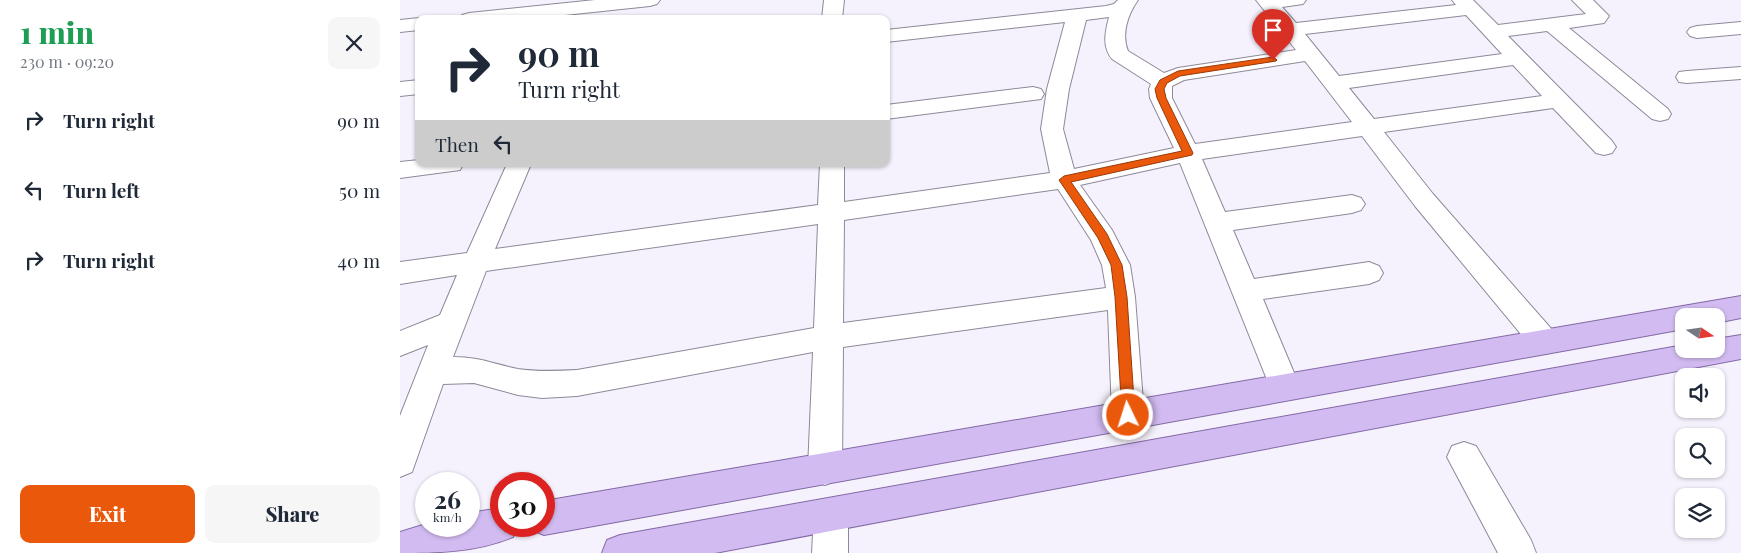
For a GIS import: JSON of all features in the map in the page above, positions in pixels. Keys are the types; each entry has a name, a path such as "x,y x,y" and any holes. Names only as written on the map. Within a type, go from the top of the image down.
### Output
{"main road":[{"path":"1725,310 1741,307"},
{"path":"555,516 1675,319"},
{"path":"620,553 1741,347"},
{"path":"400,550 447,535 490,527"}],"street":[{"path":"512,15 650,0"},
{"path":"832,15 834,0"},
{"path":"1268,2 1296,0"},
{"path":"1492,32 1597,19 1599,16 1596,12 1582,0"},
{"path":"1268,2 1334,83 1424,200 1545,342"},
{"path":"890,36 1107,12 1125,4"},
{"path":"1125,4 1114,38 1115,49 1119,55 1163,82"},
{"path":"1289,30 1466,5 1604,147"},
{"path":"1077,16 1058,89 1052,129 1064,180 1103,236 1116,265 1121,297 1128,415"},
{"path":"400,26 415,24"},
{"path":"1551,24 1660,114"},
{"path":"1697,32 1741,28"},
{"path":"1285,388 1188,153 1161,98 1160,89 1163,82 1178,74 1311,54"},
{"path":"1334,83 1518,58"},
{"path":"1687,77 1741,73"},
{"path":"400,89 415,87"},
{"path":"890,112 1033,94"},
{"path":"400,273 1064,180 1188,153 1559,100"},
{"path":"400,170 426,167"},
{"path":"400,461 409,414 433,371 476,262 518,167"},
{"path":"824,469 829,337 832,167"},
{"path":"1217,223 1352,204"},
{"path":"1245,291 1369,273"},
{"path":"433,371 474,370 518,382 542,385 577,383 829,337 1121,297"},
{"path":"400,344 453,322"},
{"path":"1464,457 1518,553"},
{"path":"830,553 831,515"}],"route":[{"path":"1128,415 1121,297 1116,265 1103,236 1064,180 1188,153 1161,98 1160,89 1163,82 1178,74 1273,60"}]}
